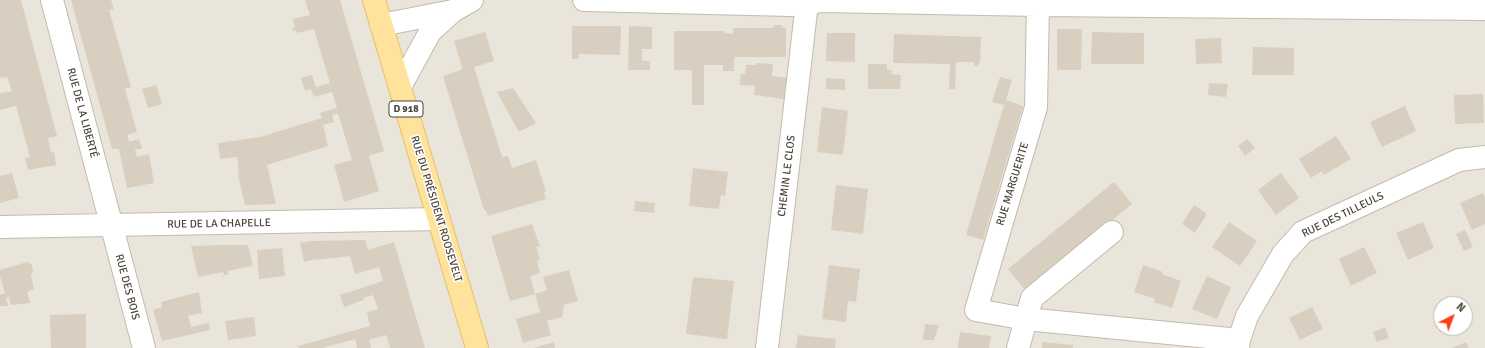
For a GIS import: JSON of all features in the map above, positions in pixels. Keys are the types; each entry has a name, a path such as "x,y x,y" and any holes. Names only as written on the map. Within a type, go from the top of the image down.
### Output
{"main road":[{"name":"RUE DU PRÉSIDENT ROOSEVELT","path":"374,0 477,348"}],"street":[{"name":"RUE DE LA LIBERTÉ","path":"52,0 112,226"},
{"path":"400,87 430,32 452,11 472,0"},
{"path":"584,0 782,5 822,1 1038,5 1200,3 1485,9"},
{"name":"CHEMIN LE CLOS","path":"767,348 807,3"},
{"name":"RUE MARGUERITE","path":"1038,5 1036,107 976,310 1026,319 1238,344"},
{"path":"381,25 452,11"},
{"name":"RUE DES TILLEULS","path":"1238,344 1247,316 1282,254 1303,232 1459,160 1485,156"},
{"name":"RUE DE LA CHAPELLE","path":"0,227 112,226 439,218"},
{"name":"RUE DES BOIS","path":"112,226 144,348"},
{"path":"1018,348 1032,298 1112,232"}],"shaded area":[{"path":"0,0 1485,0 1485,348 0,348"}],"building":[{"path":"0,0 21,0 57,136 48,138 51,153 54,152 56,165 28,170 25,158 30,157 16,106 0,110 0,93 12,91 7,77 0,78"},
{"path":"71,0 111,0 114,9 109,10 131,87 125,89 137,132 127,135 129,142 139,139 142,149 135,149 137,157 149,154 154,183 127,188 119,149 112,149"},
{"path":"305,0 340,0 384,151 369,156 379,191 344,202 334,165 352,160 338,113 332,115 334,122 323,125 328,146 267,165 276,204 245,205 238,175 237,157 220,159 218,143 260,137 322,118 320,113 337,108 332,92 314,97 311,89 305,91 301,78 312,75 316,87 330,83 314,29 297,33 296,30 293,31 292,28 295,27 293,19 310,15"},
{"path":"775,25 781,25 783,28 786,28 786,57 734,57 734,71 723,71 723,65 704,65 704,105 692,105 692,70 674,70 674,31 724,31 724,33 733,34 733,28 773,28"},
{"path":"572,26 621,26 620,55 579,54 579,59 572,59"},
{"path":"629,26 652,27 652,49 642,49 642,61 650,61 650,70 628,70"},
{"path":"1057,29 1082,29 1081,70 1057,70"},
{"path":"485,32 494,61 474,67 502,157 508,156 512,168 536,160 546,192 544,192 546,199 488,216 486,210 484,210 443,76 461,70 462,67 454,41"},
{"path":"1092,32 1144,33 1144,64 1091,64"},
{"path":"827,33 855,33 855,62 826,61"},
{"path":"894,34 981,37 980,63 978,63 979,66 974,66 974,62 956,62 955,89 949,89 950,64 893,63"},
{"path":"1221,38 1222,63 1196,64 1195,39"},
{"path":"1253,47 1294,48 1294,75 1252,75"},
{"path":"757,63 773,64 772,76 787,78 784,99 754,95 755,86 740,85 741,74 745,74 746,65 756,65"},
{"path":"868,64 887,64 887,70 892,70 891,74 901,75 900,89 868,89"},
{"path":"1000,77 1012,80 1006,100 1023,106 983,240 966,235 1004,105 992,102"},
{"path":"826,78 845,79 845,90 826,89"},
{"path":"1209,83 1228,84 1226,97 1208,95"},
{"path":"156,85 162,104 148,108 142,89"},
{"path":"513,88 536,123 519,132 497,92"},
{"path":"1483,94 1484,123 1455,124 1454,95"},
{"path":"1405,106 1416,131 1382,147 1370,122"},
{"path":"822,107 848,111 843,155 817,152"},
{"path":"1336,136 1351,159 1324,175 1322,171 1311,178 1299,159"},
{"path":"1247,139 1255,148 1245,156 1238,146"},
{"path":"693,168 728,172 725,196 721,195 719,209 689,206"},
{"path":"12,173 19,198 0,203 0,176"},
{"path":"1281,173 1299,198 1276,215 1258,190"},
{"path":"1114,182 1132,204 1026,291 1008,269"},
{"path":"836,185 868,189 863,234 831,230"},
{"path":"1483,193 1485,198 1485,224 1472,230 1460,203"},
{"path":"635,201 655,203 654,213 634,211"},
{"path":"1194,205 1207,214 1195,233 1182,224"},
{"path":"1229,222 1257,241 1240,266 1212,247"},
{"path":"1423,222 1434,248 1408,260 1396,233"},
{"path":"532,224 540,246 536,247 540,260 537,261 540,273 530,276 535,294 510,301 491,236"},
{"path":"1465,230 1473,247 1464,251 1456,234"},
{"path":"365,240 368,250 394,242 425,348 390,348 386,335 369,340 371,348 357,348 355,339 323,348 299,348 298,346 370,326 367,312 378,309 373,295 344,307 340,295 383,281 379,267 355,274 350,256 315,259 304,262 300,243 311,241"},
{"path":"248,245 253,266 227,271 228,275 224,275 223,272 198,277 191,246"},
{"path":"1364,247 1377,273 1351,286 1339,259"},
{"path":"282,248 285,276 259,279 257,250"},
{"path":"27,262 32,265 33,271 31,275 34,289 27,292 30,303 11,305 9,297 6,298 8,306 0,306 0,295 5,293 0,276 0,270"},
{"path":"829,265 860,269 856,302 848,301 846,322 822,319"},
{"path":"1143,265 1163,272 1162,274 1181,281 1172,308 1153,302 1155,299 1134,292"},
{"path":"569,270 578,301 564,305 562,317 547,321 551,335 523,343 516,319 540,312 535,294 547,290 543,277"},
{"path":"1207,276 1231,287 1217,319 1192,309"},
{"path":"693,277 734,281 727,339 686,334"},
{"path":"199,292 202,313 188,316 191,327 209,323 210,330 162,341 153,310 162,307 161,302"},
{"path":"1312,307 1323,329 1300,340 1289,318"},
{"path":"86,314 86,348 51,348 50,315"},
{"path":"254,317 256,336 228,340 225,321"},
{"path":"925,324 939,325 934,340 923,340"},
{"path":"1385,327 1389,338 1377,342 1373,332"},
{"path":"960,332 991,336 989,348 958,348"},
{"path":"798,335 836,339 835,348 796,348"},
{"path":"554,342 555,348 534,348"},
{"path":"1042,342 1073,345 1073,348 1042,348"},
{"path":"1466,342 1469,348 1452,348"}]}
